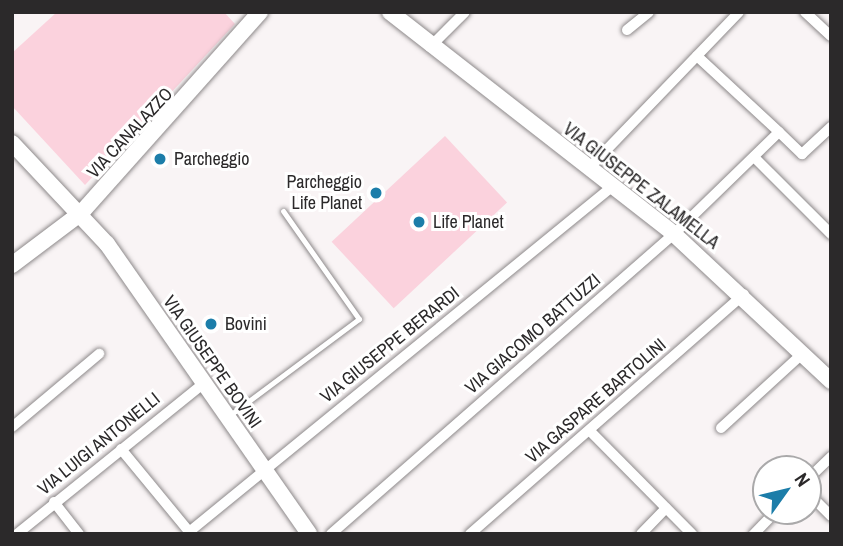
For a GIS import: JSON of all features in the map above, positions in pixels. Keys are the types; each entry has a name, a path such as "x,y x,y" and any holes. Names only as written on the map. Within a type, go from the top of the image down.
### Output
{"street":[{"name":"VIA CANALAZZO","path":"12,265 81,213 260,12"},
{"name":"VIA GIUSEPPE ZALAMELLA","path":"379,12 416,35"},
{"name":"VIA GIUSEPPE ZALAMELLA","path":"390,12 430,47 674,234 744,294 831,381"},
{"path":"430,47 466,12"},
{"path":"627,30 649,12"},
{"path":"589,167 739,12"},
{"path":"805,12 831,36"},
{"path":"697,56 802,154 831,127"},
{"name":"VIA GIACOMO BATTUZZI","path":"331,534 674,234 779,132"},
{"name":"VIA GIUSEPPE BOVINI","path":"12,142 81,213 204,383 233,413 264,470 309,534"},
{"path":"754,157 831,234"},
{"name":"VIA GIUSEPPE BERARDI","path":"190,533 613,186"},
{"name":"VIA GASPARE BARTOLINI","path":"470,534 744,294"},
{"path":"721,428 803,353"},
{"path":"12,427 99,354"},
{"name":"VIA LUIGI ANTONELLI","path":"17,534 204,383"},
{"path":"590,430 692,534"},
{"path":"121,449 190,533"},
{"path":"54,502 79,534"},
{"path":"640,534 666,508"}],"lane":[{"path":"233,413 359,319 283,211"}],"shaded area":[{"path":"57,12 224,12 235,24 85,185 12,106 12,53"},
{"name":"Life Planet","path":"445,136 507,203 394,308 332,242"}],"place":[{"name":"Parcheggio","path":"160,159"},
{"name":"Parcheggio Life Planet","path":"376,193"},
{"name":"Life Planet","path":"419,222"},
{"name":"Bovini","path":"211,324"}]}
